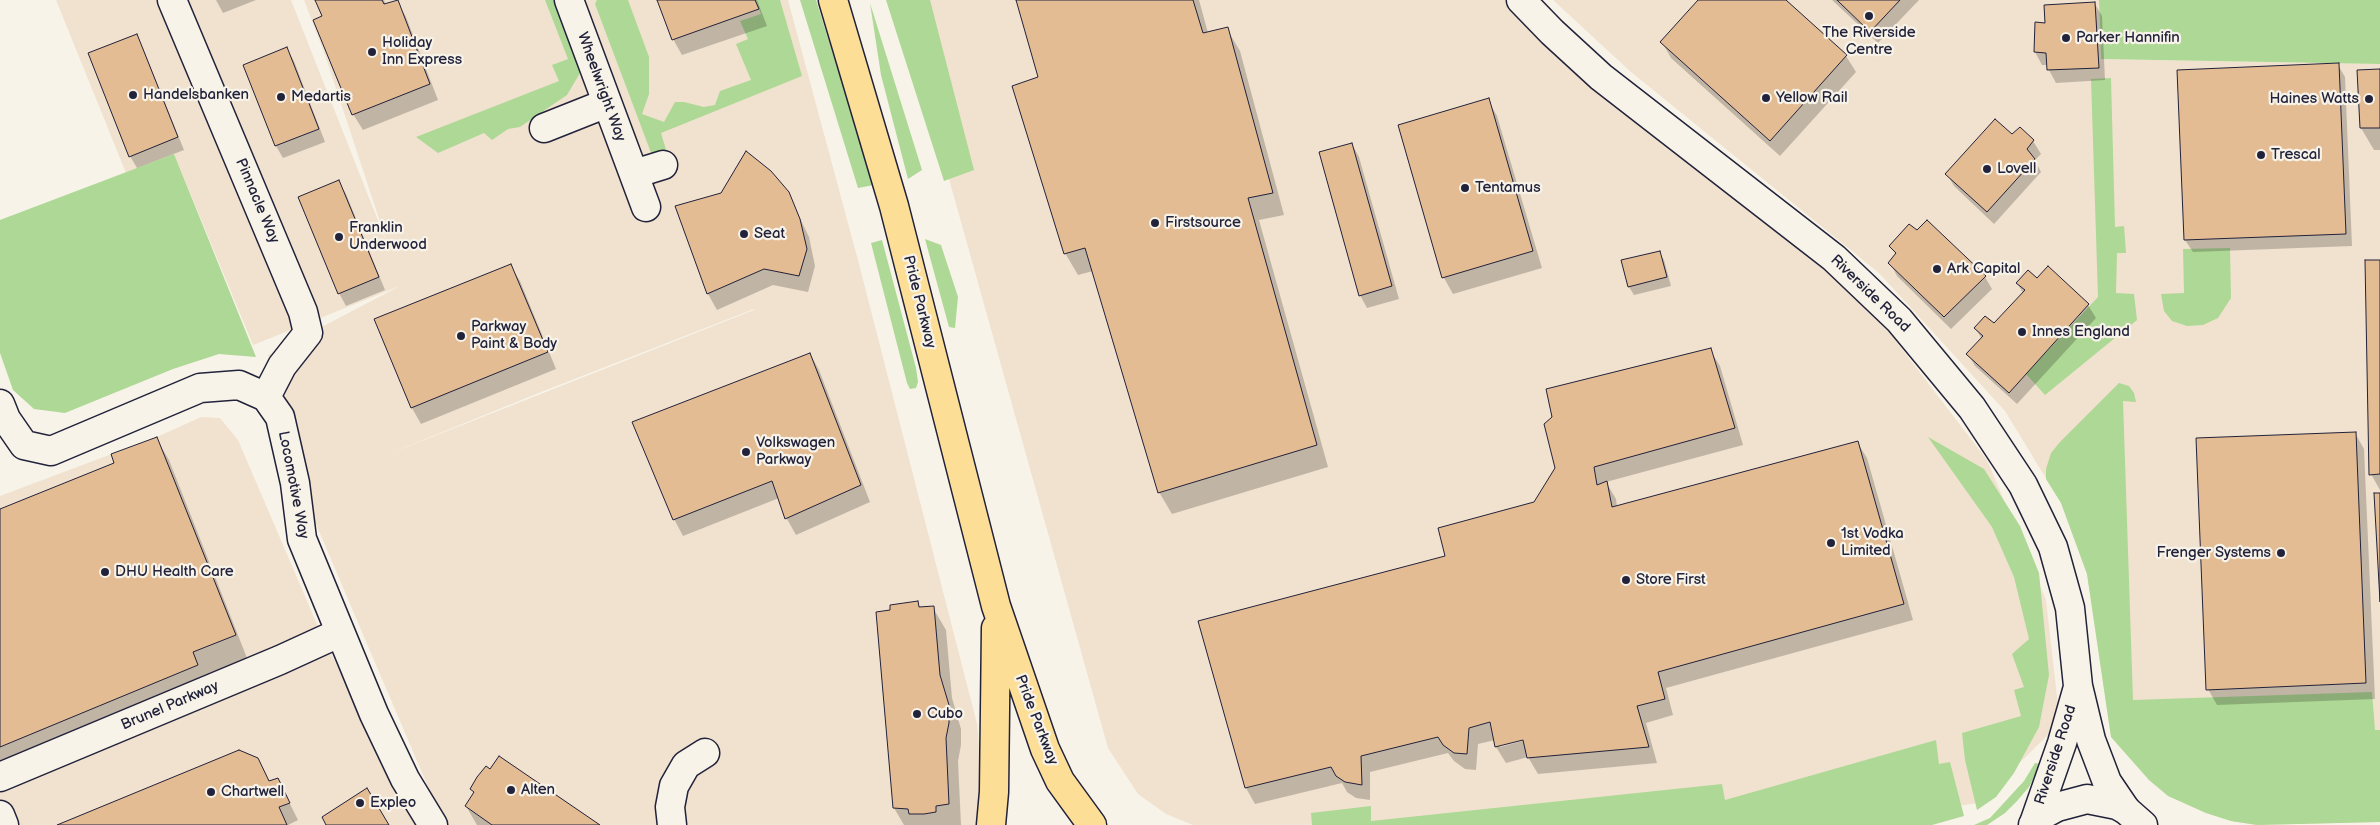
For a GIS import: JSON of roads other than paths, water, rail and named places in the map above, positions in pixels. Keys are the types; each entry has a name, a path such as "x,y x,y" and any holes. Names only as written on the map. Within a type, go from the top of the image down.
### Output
{"main road":[{"name":"Pride Parkway","path":"833,0 894,206 996,606 1045,749 1060,781 1092,825"},
{"name":"Pride Parkway","path":"991,825 994,792 996,606"}],"street":[{"name":"Pinnacle Way","path":"172,0 303,312 308,333 282,366 266,397"},
{"name":"Wheelwright Way","path":"570,0 646,207"},
{"name":"Riverside Road","path":"1521,0 1552,32 1601,77 1834,258 1899,320 1972,408 2001,450 2032,503 2052,547 2070,608 2078,686 2097,758 2108,782 2139,820"},
{"path":"544,128 607,104"},
{"path":"634,174 663,165"},
{"path":"0,404 6,419 24,445 51,451 200,388 239,385 266,397"},
{"name":"Locomotive Way","path":"266,397 280,418 295,483 302,539 339,633 374,714 405,779 433,825"},
{"name":"Brunel Parkway","path":"0,776 272,664 339,633"},
{"name":"Riverside Road","path":"2033,824 2062,743 2078,686"},
{"path":"672,825 670,807 674,786 686,765 705,753"},
{"path":"2033,824 2057,806 2076,800 2097,800 2139,820"},
{"path":"0,815 4,825"}],"place":[{"name":"The Riverside Centre","path":"1869,16"},
{"name":"Parker Hannifin","path":"2066,38"},
{"name":"Holiday Inn Express","path":"372,52"},
{"name":"Handelsbanken","path":"133,95"},
{"name":"Medartis","path":"281,97"},
{"name":"Yellow Rail","path":"1766,98"},
{"name":"Haines Watts","path":"2369,99"},
{"name":"Trescal","path":"2261,155"},
{"name":"Lovell","path":"1987,169"},
{"name":"Tentamus","path":"1465,188"},
{"name":"Firstsource","path":"1155,223"},
{"name":"Seat","path":"744,234"},
{"name":"Franklin Underwood","path":"339,237"},
{"name":"Ark Capital","path":"1937,269"},
{"name":"Innes England","path":"2022,332"},
{"name":"Parkway Paint & Body","path":"461,336"},
{"name":"Volkswagen Parkway","path":"746,452"},
{"name":"1st Vodka Limited","path":"1831,543"},
{"name":"Frenger Systems","path":"2281,553"},
{"name":"DHU Health Care","path":"105,572"},
{"name":"Store First","path":"1626,580"},
{"name":"Cubo","path":"917,714"},
{"name":"Alten","path":"511,790"},
{"name":"Chartwell","path":"211,792"},
{"name":"Expleo","path":"360,803"}]}
